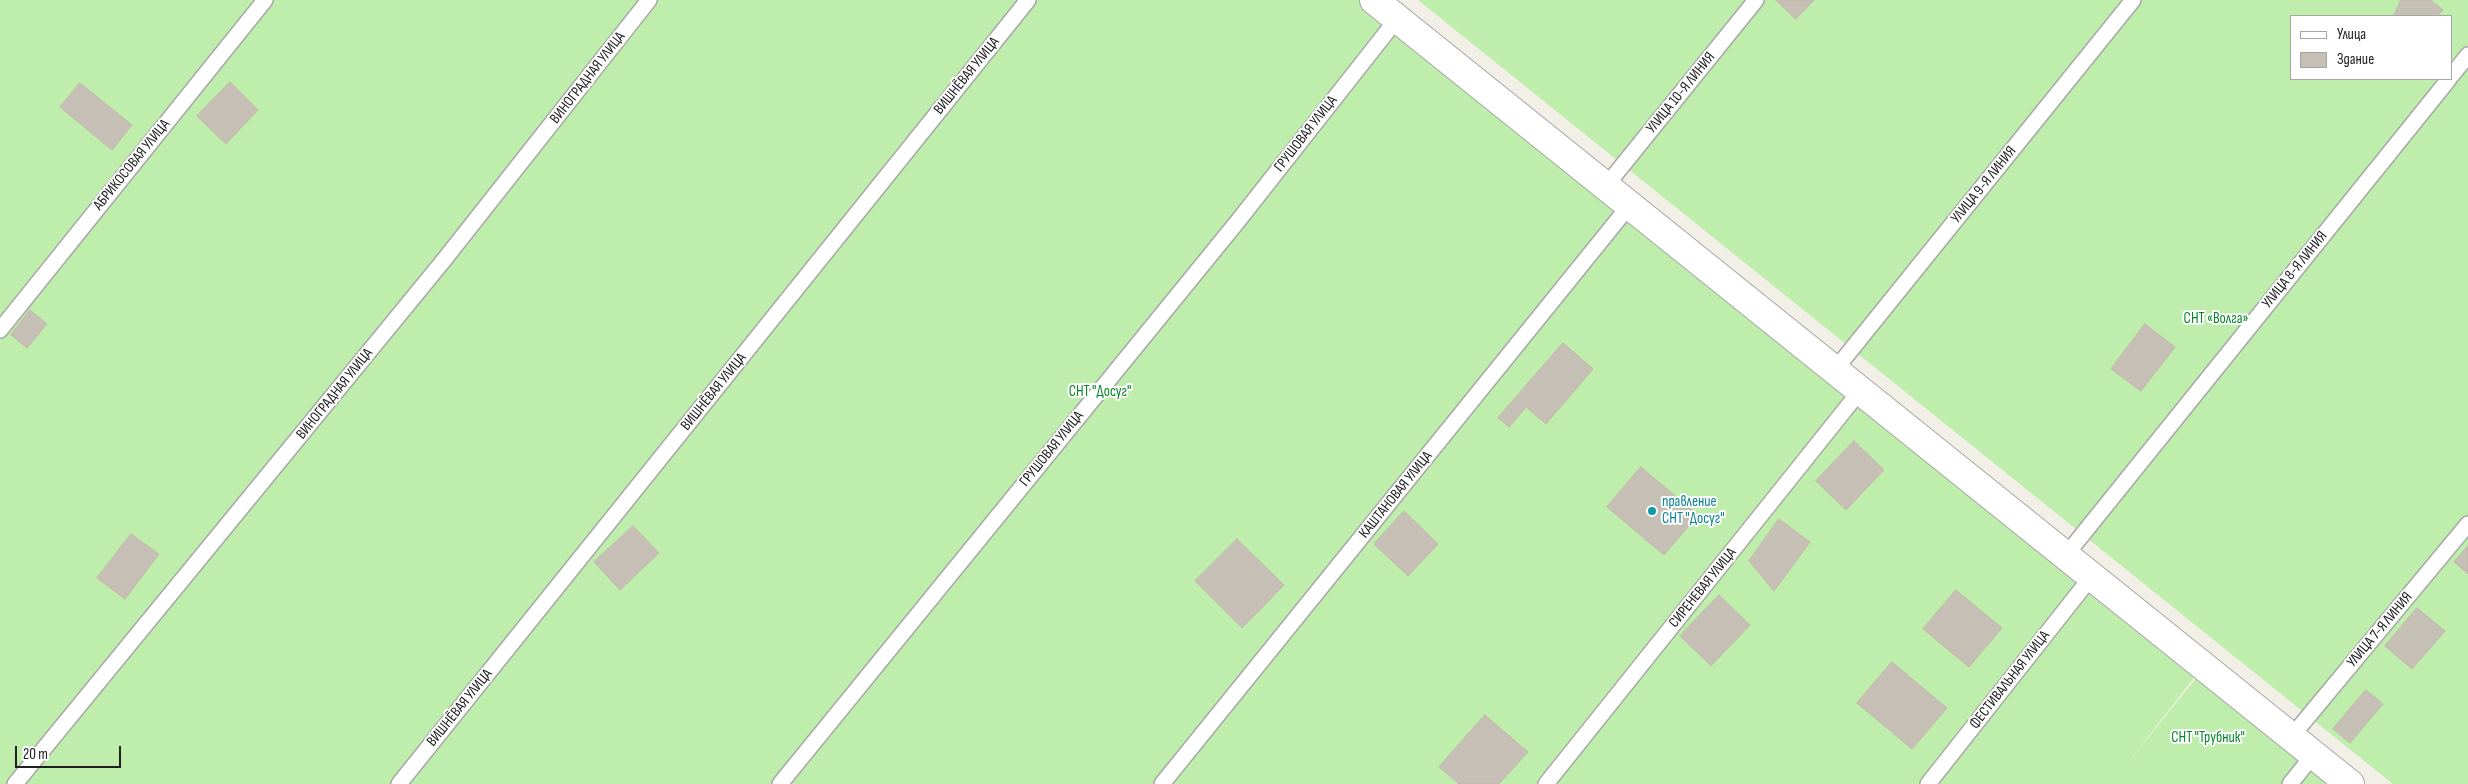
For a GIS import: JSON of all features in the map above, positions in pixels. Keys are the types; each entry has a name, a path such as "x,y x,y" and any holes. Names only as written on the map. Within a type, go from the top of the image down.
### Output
{"street":[{"path":"1375,0 1834,371 2315,753 2350,784"}],"lane":[{"name":"АБРИКОСОВАЯ УЛИЦА","path":"0,330 265,0"},
{"name":"ВИНОГРАДНАЯ УЛИЦА","path":"15,784 444,260 649,0"},
{"name":"ВИШНЁВАЯ УЛИЦА","path":"399,784 1028,0"},
{"name":"УЛИЦА 10-Я ЛИНИЯ","path":"1605,187 1756,0"},
{"name":"УЛИЦА 9-Я ЛИНИЯ","path":"1834,371 2133,0"},
{"name":"ГРУШОВАЯ УЛИЦА","path":"780,784 1232,228 1397,19"},
{"path":"2453,74 2468,55"},
{"name":"УЛИЦА 8-Я ЛИНИЯ","path":"2066,555 2448,80"},
{"name":"КАШТАНОВАЯ УЛИЦА","path":"1162,784 1629,206"},
{"name":"СИРЕНЕВАЯ УЛИЦА","path":"1546,784 1860,391"},
{"name":"УЛИЦА 7-Я ЛИНИЯ","path":"2292,736 2468,524"},
{"name":"ФЕСТИВАЛЬНАЯ УЛИЦА","path":"1928,784 2092,576"},
{"path":"2290,784 2315,753"}],"green space":[{"name":"СНТ \"Досуг\"","path":"0,0 1360,0 2200,670 2123,769 2201,672 2340,784 0,784"},
{"name":"СНТ «Волга»","path":"1418,0 2468,0 2468,784 2393,784"}],"building":[{"path":"1776,0 1814,0 1796,19"},
{"path":"2401,0 2431,0 2443,10 2438,15 2394,15"},
{"path":"230,82 258,110 226,144 197,116"},
{"path":"80,83 132,125 112,150 60,107"},
{"path":"30,310 47,324 27,348 11,335"},
{"path":"2145,324 2175,347 2141,391 2111,369"},
{"path":"1563,343 1593,369 1546,424 1526,407 1509,427 1498,418"},
{"path":"1854,441 1884,470 1846,510 1816,481"},
{"name":"правление СНТ \"Досуг\"","path":"1641,467 1698,515 1664,555 1607,507"},
{"path":"1404,511 1438,544 1408,576 1374,544"},
{"path":"1779,519 1810,542 1774,591 1749,561"},
{"path":"633,526 659,553 620,590 594,562"},
{"path":"131,534 159,554 125,599 97,578"},
{"path":"1237,539 1284,585 1242,628 1195,581"},
{"path":"2468,546 2468,574 2454,562"},
{"path":"1956,590 2002,628 1969,667 1923,629"},
{"path":"1719,595 1750,625 1711,666 1680,636"},
{"path":"2417,608 2445,631 2412,669 2385,646"},
{"path":"1892,662 1947,708 1912,749 1857,703"},
{"path":"2366,690 2383,704 2350,743 2333,729"},
{"path":"1485,715 1528,752 1499,784 1459,784 1439,767"}],"place":[{"name":"правление СНТ \"Досуг\"","path":"1652,511"}],"park label":[{"name":"СНТ \"Трубник\"","path":"2208,738"}]}
